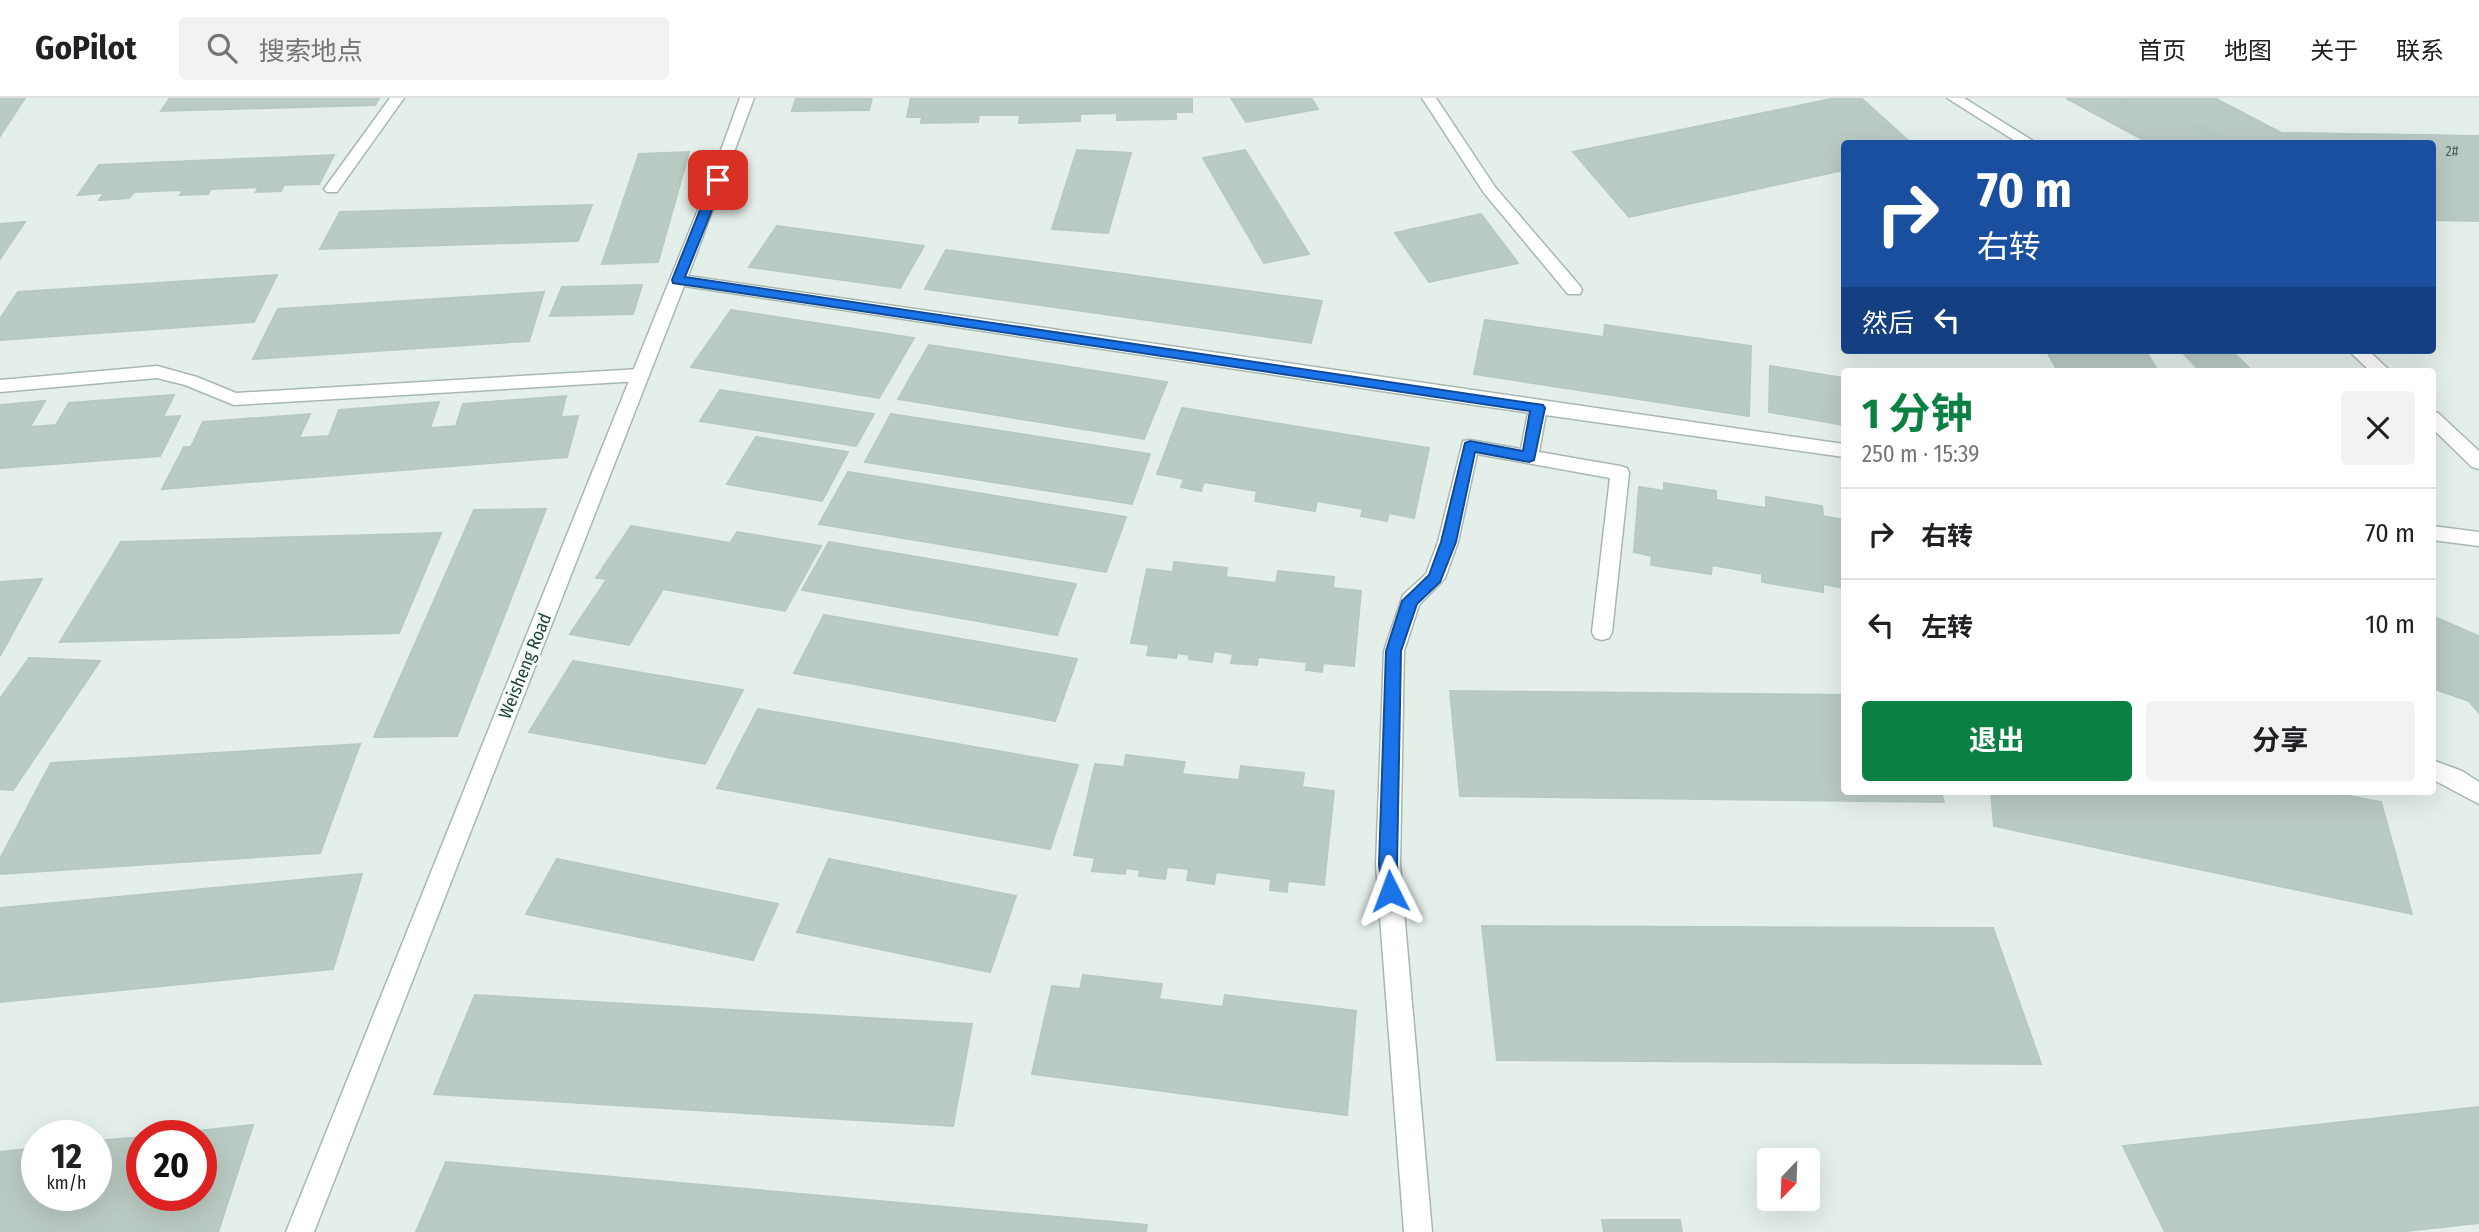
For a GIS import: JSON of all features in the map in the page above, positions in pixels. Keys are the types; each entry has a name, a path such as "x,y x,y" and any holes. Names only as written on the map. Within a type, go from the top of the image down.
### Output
{"street":[{"path":"332,189 397,98"},
{"name":"Weisheng Road","path":"300,1232 718,180 747,98"},
{"path":"1429,98 1489,190 1574,290"},
{"path":"1954,98 2024,140"},
{"path":"678,280 1841,451"},
{"path":"2362,354 2378,368"},
{"path":"0,386 157,372 191,381 234,399 640,375"},
{"path":"1529,457 1538,408"},
{"path":"2436,421 2479,462"},
{"path":"1418,1232 1388,865 1394,651 1410,601 1435,578 1448,542 1470,446 1620,472 1602,632"},
{"path":"2436,534 2479,539"},
{"path":"2436,771 2455,778 2479,794"}],"building":[{"path":"0,98 25,98 0,136"},
{"path":"170,98 379,98 375,105 161,111"},
{"path":"796,98 872,98 869,110 792,111"},
{"path":"911,98 1192,98 1192,112 1176,112 1176,119 1117,120 1117,113 1080,114 1080,121 1019,123 1020,115 979,115 978,122 921,123 922,117 907,117"},
{"path":"1231,98 1311,98 1318,109 1246,122"},
{"path":"1836,98 1861,98 1908,140 1841,140 1841,171 1629,217 1573,152"},
{"path":"2066,98 2214,98 2281,133 2479,136 2479,221 2436,220 2436,140 2144,140"},
{"path":"2118,98 2214,98 2281,133 2458,136 2479,159 2479,190 2436,189 2436,140 2224,140 2183,118 2170,125"},
{"path":"1077,150 1131,153 1108,233 1052,229"},
{"path":"1245,150 1309,254 1264,263 1203,158"},
{"path":"689,152 658,262 602,264 639,154"},
{"path":"334,155 319,184 284,185 281,191 256,192 259,187 211,189 208,194 180,195 183,190 134,192 129,198 99,200 104,193 78,195 99,165"},
{"path":"592,205 578,241 320,249 340,212"},
{"path":"1481,214 1518,263 1429,282 1395,233"},
{"path":"25,222 0,259 0,224"},
{"path":"777,226 924,246 900,288 749,267"},
{"path":"946,250 1322,301 1311,343 925,289"},
{"path":"277,275 254,322 0,340 0,319 18,292"},
{"path":"642,285 633,314 550,316 562,287"},
{"path":"544,292 529,341 253,359 278,309"},
{"path":"731,310 914,338 879,398 691,367"},
{"path":"1485,320 1604,337 1598,393 1474,374"},
{"path":"1605,325 1751,346 1749,416 1598,393"},
{"path":"929,345 1167,382 1144,439 898,399"},
{"path":"2048,354 2147,354 2156,368 2056,368"},
{"path":"2184,354 2235,354 2249,368 2197,368"},
{"path":"1770,366 1841,378 1841,424 1769,412"},
{"path":"720,390 874,414 856,446 700,421"},
{"path":"174,395 163,417 180,416 160,456 0,468 0,405 45,401 30,427 56,425 69,403"},
{"path":"566,396 561,417 578,416 567,457 162,489 184,447 191,447 203,422 310,414 299,438 329,436 339,410 439,402 430,428 456,426 463,404"},
{"path":"1182,408 1429,448 1414,518 1389,513 1387,521 1361,516 1363,509 1317,501 1315,511 1255,501 1257,491 1204,482 1201,491 1181,487 1184,479 1157,474"},
{"path":"891,414 1150,454 1132,504 865,462"},
{"path":"756,437 848,452 822,501 727,484"},
{"path":"848,472 1126,517 1106,572 819,524"},
{"path":"1664,483 1716,491 1716,500 1766,508 1766,497 1822,506 1823,516 1841,519 1841,587 1823,584 1823,592 1762,582 1762,574 1712,565 1711,574 1651,565 1652,556 1634,552 1639,487 1664,491"},
{"path":"546,509 457,736 374,737 474,510"},
{"path":"631,526 730,543 737,532 821,546 785,611 663,589 629,645 570,634 607,579 596,578"},
{"path":"441,533 399,633 60,642 121,542"},
{"path":"829,542 1076,584 1057,635 802,590"},
{"path":"1174,562 1227,568 1226,577 1276,583 1278,571 1334,577 1333,588 1361,591 1354,666 1323,663 1322,672 1306,670 1307,662 1258,657 1257,665 1231,663 1233,654 1214,651 1212,662 1189,659 1189,655 1177,653 1176,658 1147,655 1149,645 1131,643 1147,569 1173,572"},
{"path":"42,579 0,656 0,582"},
{"path":"824,615 1077,659 1055,721 794,673"},
{"path":"2436,618 2479,636 2479,713 2469,701 2436,689"},
{"path":"29,658 100,661 13,790 0,789 0,699"},
{"path":"573,661 743,690 705,764 529,732"},
{"path":"1450,691 1841,695 1841,795 1941,795 1944,802 1460,796"},
{"path":"758,709 1078,765 1050,849 717,788"},
{"path":"360,744 320,853 0,874 0,859 51,763"},
{"path":"1126,755 1185,762 1182,774 1239,780 1241,766 1304,773 1302,787 1334,791 1324,885 1288,881 1287,892 1270,890 1271,879 1216,872 1214,884 1187,880 1189,869 1167,867 1165,879 1139,876 1140,870 1126,868 1125,874 1092,871 1095,858 1074,855 1095,764 1124,767"},
{"path":"1991,795 2345,795 2381,802 2412,914 1994,826"},
{"path":"557,859 778,904 753,960 526,914"},
{"path":"829,859 1016,896 990,972 797,932"},
{"path":"362,874 333,969 0,1002 0,908"},
{"path":"1482,926 1993,928 2041,1064 1497,1060"},
{"path":"1083,975 1162,984 1159,999 1223,1007 1225,995 1356,1011 1347,1115 1032,1074 1052,986 1080,989"},
{"path":"475,995 972,1024 953,1126 434,1094"},
{"path":"2479,1107 2479,1223 2397,1232 2165,1232 2123,1146"},
{"path":"253,1125 218,1232 0,1232 0,1152 21,1150 21,1211 112,1211 112,1140 126,1138 126,1211 217,1211 217,1129"},
{"path":"446,1162 1147,1225 1146,1232 416,1232"},
{"path":"1602,1220 1680,1220 1682,1232 1604,1232"}],"route":[{"path":"718,180 678,280 1538,408 1529,457 1470,446 1448,542 1435,578 1410,601 1394,651 1388,865 1390,891"}]}
